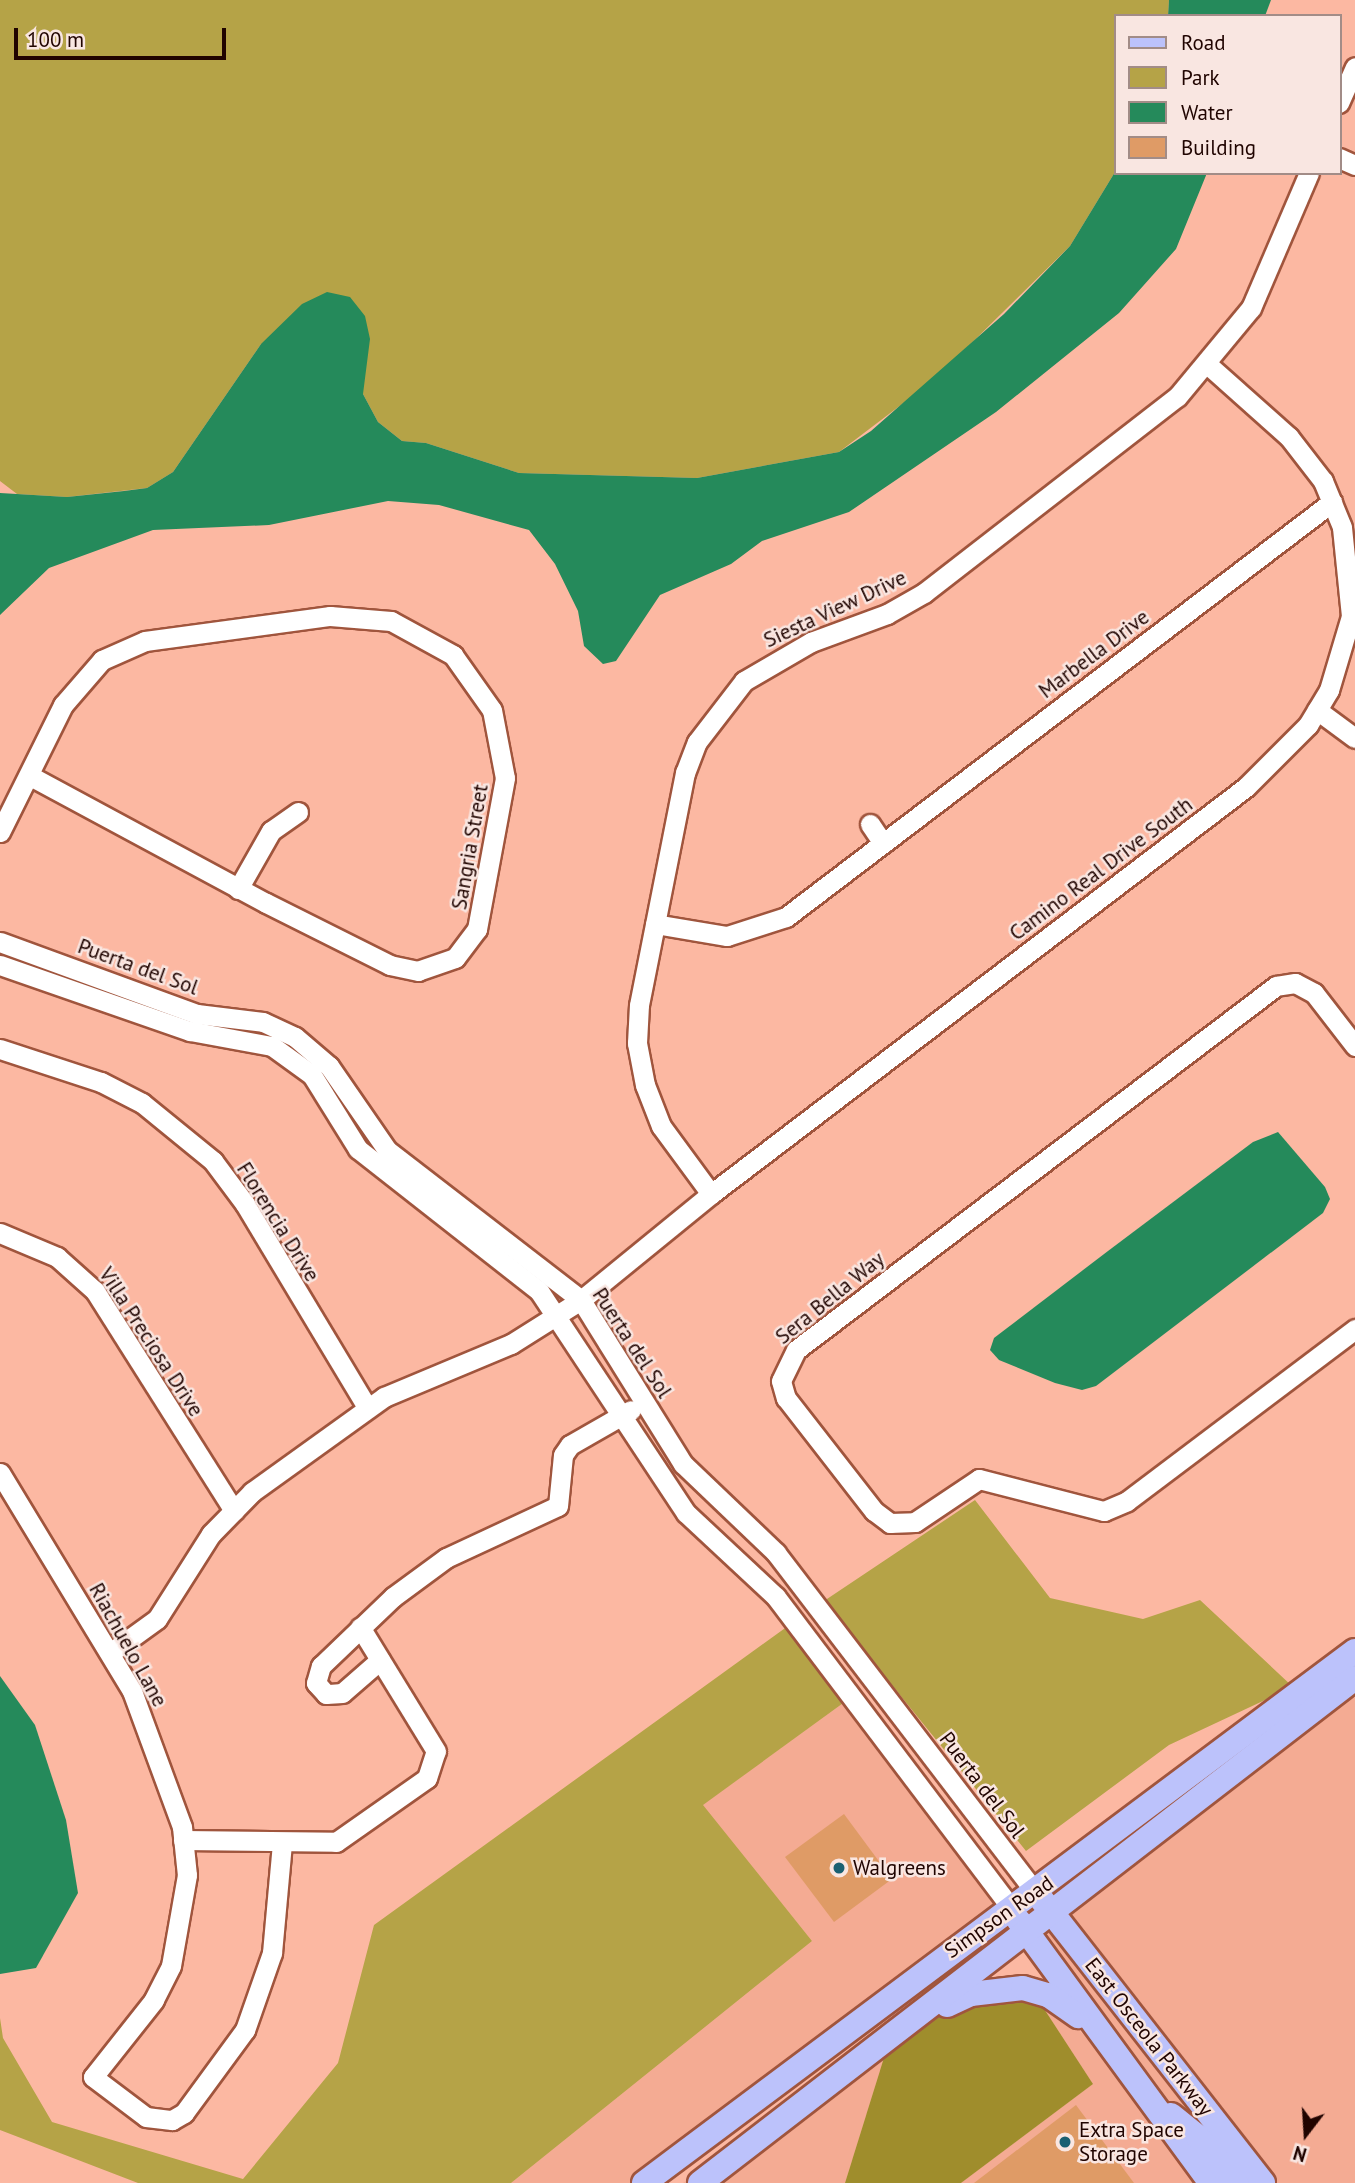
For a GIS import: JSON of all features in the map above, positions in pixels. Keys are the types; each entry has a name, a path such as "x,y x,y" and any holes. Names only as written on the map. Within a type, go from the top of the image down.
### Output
{"main road":[{"name":"Simpson Road","path":"644,2183 1353,1652"},
{"path":"1348,1684 1353,1652"},
{"name":"Simpson Road","path":"700,2183 1348,1684"},
{"name":"East Osceola Parkway","path":"1035,1892 1263,2183"},
{"name":"East Osceola Parkway","path":"1011,1908 1099,2036 1211,2183"},
{"path":"911,2021 971,1994 1023,1988 1048,1995 1099,2036"},
{"path":"1142,2094 1198,2137 1236,2183"}],"street":[{"path":"1341,98 1355,67"},
{"name":"Siesta View Drive","path":"711,1194 662,1126 645,1085 637,1043 639,1004 685,773 715,713 744,681 811,642 887,614 924,593 1124,442 1207,364 1251,308 1308,175"},
{"name":"Camino Real Drive South","path":"110,1653 157,1619 211,1534 234,1511 367,1407 499,1350 580,1300 711,1194 1246,787 1317,710 1343,653 1351,616 1350,571 1332,502 1289,437 1207,364"},
{"name":"Marbella Drive","path":"655,924 704,935 753,931 786,916 1332,502"},
{"name":"Sangria Street","path":"0,832 76,685 102,660 134,644 354,615 402,625 453,655 492,710 505,778 480,920 462,952 438,967 399,968 238,889 30,776"},
{"path":"1317,710 1355,738"},
{"path":"238,889 271,831 298,812"},
{"path":"870,824 883,843"},
{"name":"Puerta del Sol","path":"0,942 197,1014 263,1022 295,1037 329,1066 387,1150 580,1300 683,1464 764,1541 1035,1892"},
{"name":"Puerta del Sol","path":"0,965 190,1031 272,1046 312,1075 358,1149 539,1290 686,1513 776,1597 1011,1908"},
{"name":"Sera Bella Way","path":"1355,1046 1314,993 1295,983 1276,986 796,1350 781,1381 786,1398 874,1511 890,1523 915,1522 979,1479 1104,1511 1126,1501 1355,1329"},
{"name":"Florencia Drive","path":"0,1049 101,1082 142,1103 213,1161 245,1204 367,1407"},
{"name":"Villa Preciosa Drive","path":"0,1233 57,1257 95,1291 234,1511"},
{"path":"380,1660 342,1693 326,1694 316,1683 321,1666 360,1627 446,1558 558,1506 563,1455 591,1429 645,1403"},
{"name":"Riachuelo Lane","path":"0,1473 110,1653 155,1742 183,1840 187,1875 171,1966 154,2000 93,2077 157,2122 184,2113 229,2056 260,1996 281,1904 282,1843"},
{"path":"742,1564 764,1541"},
{"path":"183,1840 336,1842 354,1833 427,1778 434,1766 436,1751 360,1627"}],"shaded area":[{"path":"1345,1695 1355,1698 1355,2183 1273,2183 1063,1914"},
{"path":"846,1701 1000,1906 658,2183 511,2183 812,1941 702,1805"},
{"path":"1050,1924 1253,2183 1185,2115 1147,2088 1038,1934"},
{"path":"994,1997 1039,2001 1093,2084 961,2183 845,2183 887,2048 931,2015"},
{"path":"1039,2001 1094,2042 1201,2183 961,2183 1093,2084"},
{"path":"887,2048 845,2183 683,2183 769,2118"}],"green space":[{"path":"0,0 1169,0 1168,14 1114,14 1114,174 1070,246 935,379 839,452 697,478 519,473 426,443 402,441 378,422 363,394 261,344 173,472 147,488 67,497 17,494 0,481"},
{"path":"975,1500 1050,1598 1143,1619 1200,1600 1293,1687 1169,1745 1026,1851 824,1601"},
{"path":"788,1626 846,1701 703,1805 812,1941 511,2183 138,2183 0,2130 0,2018 3,2038 52,2122 243,2179 338,2063 374,1925"}],"water":[{"path":"1169,0 1271,0 1266,14 1168,14"},
{"path":"1114,174 1206,175 1176,249 1119,313 996,412 849,512 762,541 731,564 660,595 616,661 603,664 584,646 578,611 555,564 529,530 439,505 388,501 269,525 153,530 49,568 0,615 0,493 67,497 147,488 173,472 261,344 302,304 327,292 350,297 365,316 370,339 363,394 378,422 402,441 426,443 519,473 697,478 839,452 871,431 1004,314 1070,246"},
{"path":"1278,1132 1325,1187 1330,1199 1323,1213 1096,1386 1082,1390 1055,1383 999,1360 990,1350 994,1338 1108,1251 1253,1142"},
{"path":"0,1676 35,1725 66,1820 78,1893 36,1968 0,1974"}],"building":[{"name":"Walgreens","path":"844,1814 892,1879 834,1922 785,1857"},
{"name":"Extra Space Storage","path":"1076,2105 1134,2183 974,2183"}],"place":[{"name":"Walgreens","path":"839,1868"},
{"name":"Extra Space Storage","path":"1065,2142"}]}
